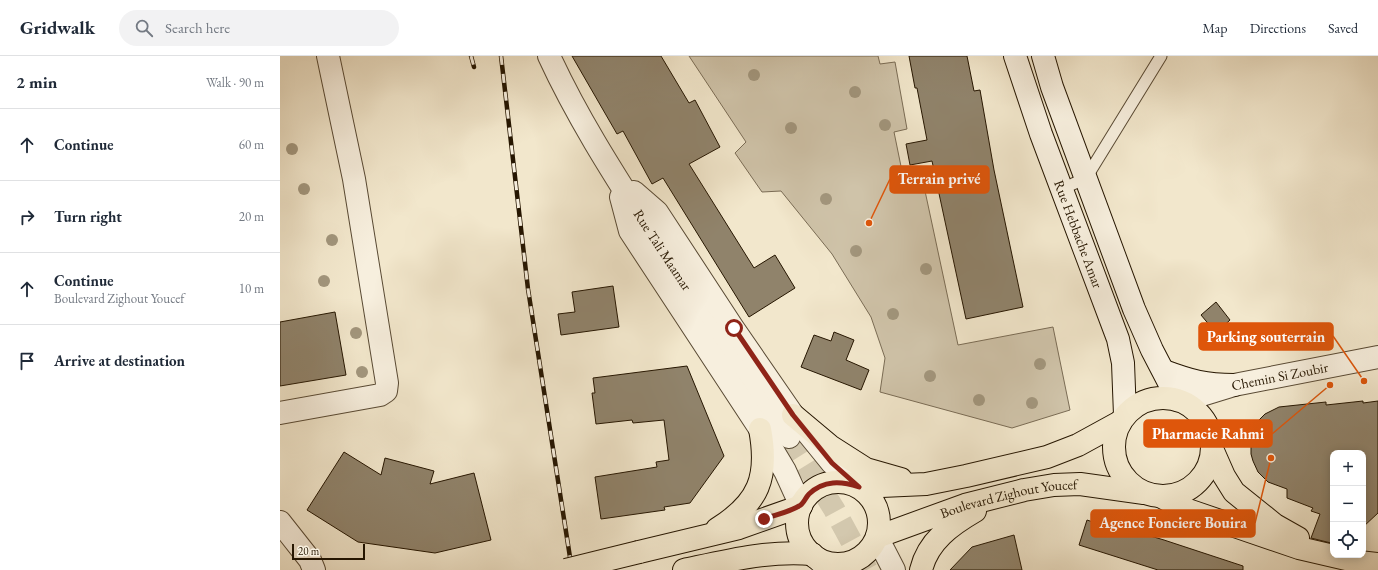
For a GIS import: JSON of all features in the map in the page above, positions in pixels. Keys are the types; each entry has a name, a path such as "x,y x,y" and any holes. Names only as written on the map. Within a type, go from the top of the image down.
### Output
{"main road":[{"path":"859,487 926,484 1047,457 1078,445 1123,419 1136,406 1150,399 1164,397 1180,401 1196,410 1205,421 1212,436 1213,451 1209,466 1201,479 1190,489 1175,495 1152,495"},
{"path":"793,415 830,446 866,469 889,476 926,484"},
{"path":"1123,419 1115,435 1114,449 1116,463 1123,476 1132,486 1182,508 1299,548 1330,556"},
{"path":"706,536 732,520 746,506 759,486 763,469 763,450 760,429"},
{"path":"1213,451 1224,476 1234,492 1275,525 1330,556"},
{"path":"832,482 846,482 859,487 868,494 875,503 879,514 880,525 877,537 871,548 861,557 849,563 836,564 823,561 812,554 803,544 798,532 797,519 801,506 809,494 819,486 832,482"},
{"name":"Boulevard Zighout Youcef","path":"877,537 965,505 1024,490 1054,485 1080,484 1152,495"},
{"path":"921,570 923,563 936,539 956,522 998,497"},
{"path":"566,570 739,528 801,506"},
{"path":"684,570 770,554 793,552 812,554"},
{"path":"1340,558 1378,564"},
{"path":"710,564 747,570"}],"street":[{"path":"280,413 380,395 386,391 387,383 354,179 328,56"},
{"name":"Rue Tali Maamar","path":"549,56 562,84 590,135 615,176 735,360 788,437"},
{"name":"Rue Hebbache Amar","path":"1015,56 1026,90 1118,340 1123,363 1123,419"},
{"name":"Rue Hebbache Amar","path":"1042,56 1134,309 1152,350 1180,401"},
{"path":"615,176 657,212 793,415 832,463 859,487"},
{"path":"615,176 630,231 760,429 785,471 801,506"},
{"name":"Chemin Si Zoubir","path":"1180,401 1234,385 1378,357"},
{"path":"1164,371 1201,383 1234,385"},
{"path":"280,426 314,406"},
{"path":"280,522 317,567"},
{"path":"877,537 894,570"},
{"path":"812,554 830,570"}],"lane":[{"path":"1062,189 1086,178 1161,56"}],"shaded area":[{"path":"689,56 878,56 880,64 895,62 907,129 894,132 904,181 922,177 958,345 1053,327 1070,410 1012,428 880,392 885,358 871,317 832,254 781,191 762,192 735,153 746,142"}],"building":[{"path":"572,56 661,56 689,103 695,100 720,147 689,164 754,268 775,255 795,288 749,317 663,178 652,184 623,131 617,134"},
{"path":"909,56 967,56 974,91 980,90 994,170 1023,307 966,319 932,161 910,165 906,144 927,140"},
{"path":"613,286 619,327 561,335 558,314 575,312 572,292"},
{"path":"1216,302 1230,320 1216,333 1201,315"},
{"path":"335,312 346,375 280,386 280,322"},
{"path":"834,332 854,340 846,360 869,370 861,390 801,367 814,335 831,341"},
{"path":"687,366 724,456 690,503 664,507 665,510 601,519 595,477 657,467 656,462 669,460 664,420 633,423 632,420 596,424 592,393 595,393 593,378"},
{"path":"1378,401 1378,513 1366,524 1366,450 1330,450 1330,543 1311,538 1320,514 1311,511 1313,508 1287,498 1287,489 1268,482 1258,472 1251,454 1251,440 1254,428 1257,422 1265,414 1279,407 1326,402 1326,405"},
{"path":"344,452 381,475 385,458 434,471 430,484 474,473 491,540 435,553 358,542 307,510"},
{"path":"1087,520 1102,525 1103,522 1164,540 1243,566 1243,570 1158,570 1079,545"},
{"path":"1014,535 1022,570 950,570 972,547"}],"tunnel":[{"path":"789,437 834,509 867,570"}],"railway":[{"path":"471,56 474,67"},
{"path":"501,56 528,289 572,570"}],"place":[{"name":"Terrain privé","path":"869,223"},
{"name":"Parking souterrain","path":"1364,381"},
{"name":"Pharmacie Rahmi","path":"1330,385"},
{"name":"Agence Fonciere Bouira","path":"1271,458"}],"route":[{"path":"734,328 793,415 832,463 859,487 846,482 832,482 819,486 809,494 801,506 764,519"}]}
